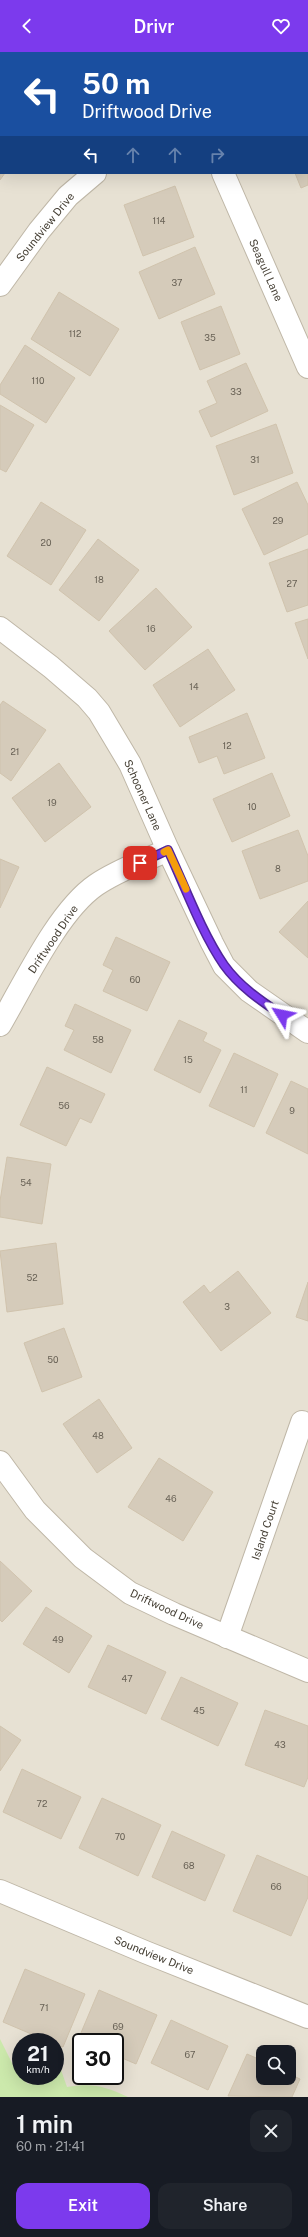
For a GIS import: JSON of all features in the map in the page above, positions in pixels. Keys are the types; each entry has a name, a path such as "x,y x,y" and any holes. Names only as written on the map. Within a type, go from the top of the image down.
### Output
{"street":[{"name":"Soundview Drive","path":"0,285 39,231 68,196 94,174"},
{"name":"Seagull Lane","path":"223,174 308,367"},
{"name":"Schooner Lane","path":"0,628 51,667 86,698 99,712 130,764 168,850 224,966 249,991 308,1032"},
{"name":"Driftwood Drive","path":"0,1025 58,927 84,895 108,878 168,850"},
{"name":"Island Court","path":"227,1637 302,1422"},
{"name":"Driftwood Drive","path":"0,1462 35,1510 83,1558 130,1593 227,1637 308,1671"},
{"name":"Soundview Drive","path":"1,1893 308,2017"}],"shaded area":[{"path":"0,174 308,174 308,2097 0,2097"}],"green space":[{"path":"0,2039 12,2063 12,2085 64,2085 64,2078 67,2087 84,2085 98,2086 128,2097 0,2097"}],"building":[{"path":"0,174 4,174 0,180"},
{"path":"295,174 308,174 308,185 301,188"},
{"path":"175,186 194,237 143,256 124,205"},
{"path":"195,247 215,294 159,319 139,272"},
{"path":"59,292 119,329 90,376 31,339"},
{"path":"221,306 240,354 200,370 181,322"},
{"path":"25,345 75,378 46,423 0,394 0,385"},
{"path":"246,363 268,411 211,437 199,411 217,403 207,381"},
{"path":"0,405 34,425 6,472 0,469"},
{"path":"276,424 293,473 234,495 216,446"},
{"path":"297,482 308,505 308,534 264,555 242,509"},
{"path":"41,502 86,530 51,585 7,556"},
{"path":"98,539 139,570 99,621 59,590"},
{"path":"308,549 308,605 287,612 269,563"},
{"path":"156,588 192,627 145,670 109,631"},
{"path":"308,619 308,659 295,623"},
{"path":"208,649 235,690 180,727 153,685"},
{"path":"3,701 46,730 11,781 0,773 0,705"},
{"path":"247,713 265,758 224,774 217,756 199,763 189,737"},
{"path":"59,763 91,807 45,842 12,798"},
{"path":"272,773 290,816 232,842 213,799"},
{"path":"298,830 308,856 308,881 260,899 242,851"},
{"path":"0,859 19,867 0,908"},
{"path":"308,901 308,958 279,932"},
{"path":"116,937 170,962 147,1011 103,991 113,970 103,965"},
{"path":"75,1004 131,1030 111,1073 64,1050 74,1030 65,1026"},
{"path":"179,1020 207,1033 203,1041 221,1050 200,1093 154,1070"},
{"path":"234,1053 278,1074 254,1127 209,1106"},
{"path":"47,1067 105,1094 91,1123 80,1118 66,1146 20,1125"},
{"path":"291,1081 308,1089 308,1154 266,1133"},
{"path":"7,1157 51,1164 42,1224 0,1217 0,1201"},
{"path":"56,1243 63,1304 7,1312 0,1251"},
{"path":"238,1271 271,1313 221,1351 183,1302 204,1285 210,1293"},
{"path":"308,1282 308,1321 296,1317"},
{"path":"64,1328 82,1377 42,1392 24,1343"},
{"path":"99,1399 132,1448 97,1473 63,1424"},
{"path":"159,1458 213,1492 183,1541 128,1507"},
{"path":"0,1561 32,1591 2,1622 0,1620"},
{"path":"46,1607 92,1636 69,1673 23,1644"},
{"path":"108,1645 166,1672 146,1714 88,1687"},
{"path":"181,1677 238,1703 218,1746 161,1719"},
{"path":"265,1710 308,1726 308,1777 304,1787 245,1765"},
{"path":"0,1726 21,1740 0,1771"},
{"path":"22,1769 81,1797 61,1839 3,1812"},
{"path":"102,1798 161,1825 138,1876 79,1848"},
{"path":"172,1831 225,1855 205,1901 152,1877"},
{"path":"257,1855 308,1877 308,1897 291,1936 233,1911"},
{"path":"25,1969 85,1994 64,2045 64,2033 29,2033 3,2022"},
{"path":"99,1990 157,2015 136,2064 124,2059 124,2033 81,2033"},
{"path":"171,2020 228,2046 208,2090 151,2063"},
{"path":"247,2054 256,2058 256,2085 296,2085 296,2077 300,2079 292,2097 228,2096"}],"slow traffic":[{"path":"164,852 168,850 186,889"}],"route":[{"path":"140,863 168,850 224,966 249,991 282,1015"}]}
